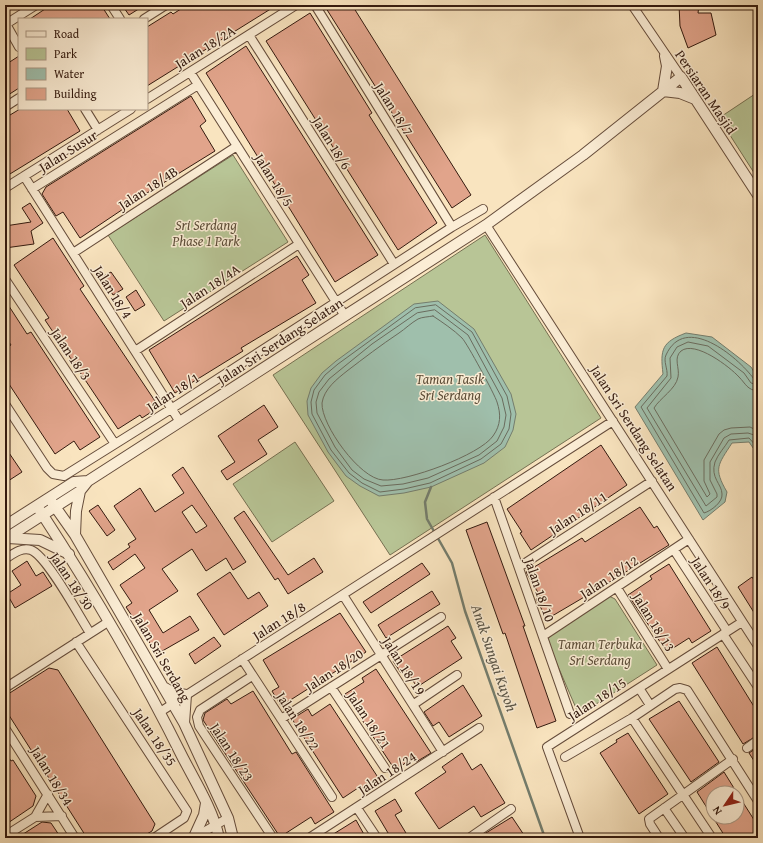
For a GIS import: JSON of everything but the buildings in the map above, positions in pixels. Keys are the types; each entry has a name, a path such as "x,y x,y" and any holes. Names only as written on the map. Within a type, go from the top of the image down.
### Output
{"street":[{"path":"18,44 6,24 36,5"},
{"path":"111,5 119,18"},
{"path":"146,18 166,5"},
{"name":"Jalan 18/2A","path":"148,98 296,5"},
{"name":"Jalan 18/7","path":"314,5 452,227"},
{"path":"492,5 510,5"},
{"name":"Persiaran Masjid","path":"632,5 758,195"},
{"name":"Jalan 18/6","path":"249,34 394,264"},
{"path":"665,56 667,66 663,91 680,93 695,99"},
{"name":"Jalan 18/5","path":"190,72 345,316"},
{"name":"Jalan Sri Serdang Selatan","path":"6,539 80,491 88,481 486,225 583,155 681,77"},
{"name":"Jalan Susur","path":"32,189 198,84"},
{"path":"5,107 18,99"},
{"path":"86,110 98,130"},
{"path":"5,188 129,110"},
{"name":"Jalan 18/4B","path":"73,253 237,146"},
{"name":"Jalan 18/4","path":"24,176 180,422"},
{"name":"Jalan 18/1","path":"5,404 47,468 53,474 64,476 172,409 394,264 483,209"},
{"name":"Jalan Sri Serdang Selatan","path":"486,225 758,646"},
{"name":"Jalan 18/4A","path":"135,351 299,244"},
{"name":"Jalan 18/3","path":"5,279 116,444"},
{"name":"Jalan 18/8","path":"160,712 613,421"},
{"name":"Jalan Sri Serdang Selatan","path":"5,526 74,482 88,481"},
{"name":"Jalan 18/11","path":"519,567 652,481"},
{"path":"75,535 76,511 80,491"},
{"name":"Jalan 18/10","path":"494,497 570,714"},
{"name":"Jalan Sri Serdang","path":"49,498 75,535 184,723 228,818 234,838"},
{"name":"Jalan Sri Serdang","path":"37,506 69,554 160,712 206,803 219,838"},
{"path":"6,539 40,540 69,554"},
{"name":"Jalan 18/12","path":"543,636 689,539"},
{"name":"Jalan 18/30","path":"5,559 24,549 38,554 60,585 90,633"},
{"name":"Jalan 18/9","path":"674,550 758,687"},
{"name":"Jalan 18/13","path":"617,588 668,669"},
{"name":"Jalan 18/19","path":"343,595 414,704 443,752"},
{"name":"Jalan 18/20","path":"281,719 440,617"},
{"path":"5,688 108,622"},
{"name":"Jalan 18/15","path":"580,838 547,747 742,622"},
{"name":"Jalan 18/35","path":"76,642 187,811 184,818 154,838"},
{"name":"Jalan 18/22","path":"242,659 332,797"},
{"path":"414,704 457,675"},
{"name":"Jalan 18/23","path":"252,676 200,710 197,717 199,726 273,838"},
{"path":"163,687 174,693 186,695 184,723"},
{"name":"Jalan 18/21","path":"331,687 385,768"},
{"path":"639,688 650,705"},
{"path":"565,757 632,718 675,689 680,688 687,690 733,759 758,801"},
{"path":"632,718 712,838"},
{"name":"Jalan 18/34","path":"5,728 75,838"},
{"name":"Jalan 18/24","path":"309,838 479,728"},
{"path":"747,748 758,740"},
{"path":"659,838 650,824 649,819 733,759"},
{"path":"5,836 35,817 48,794"},
{"path":"195,838 204,815 206,803"},
{"path":"357,808 377,838"},
{"path":"664,808 684,837"},
{"path":"469,838 512,809"},
{"path":"35,817 62,816"},
{"path":"195,838 215,824 228,818"}],"green space":[{"path":"758,92 758,179 719,118"},
{"name":"Sri Serdang Phase 1 Park","path":"233,155 288,242 164,321 108,235"},
{"name":"Taman Tasik Sri Serdang","path":"485,235 601,418 390,555 273,375"},
{"path":"295,442 334,501 272,542 233,484"},
{"name":"Taman Terbuka Sri Serdang","path":"609,596 615,599 657,665 579,715 547,641 550,636"}],"water":[{"path":"438,301 474,329 511,394 516,414 513,430 505,447 484,463 431,487 404,493 379,496 360,486 346,476 328,452 308,415 307,401 311,388 322,373 336,361 414,304"},
{"path":"686,333 712,337 751,367 758,378 758,455 749,442 732,443 723,457 719,467 720,477 727,492 725,502 703,520 635,407 663,374 662,358 664,348 667,343"}],"waterway":[{"name":"Anak Sungai Kuyoh","path":"431,487 425,502 427,519 452,563 465,611 545,838"}]}
